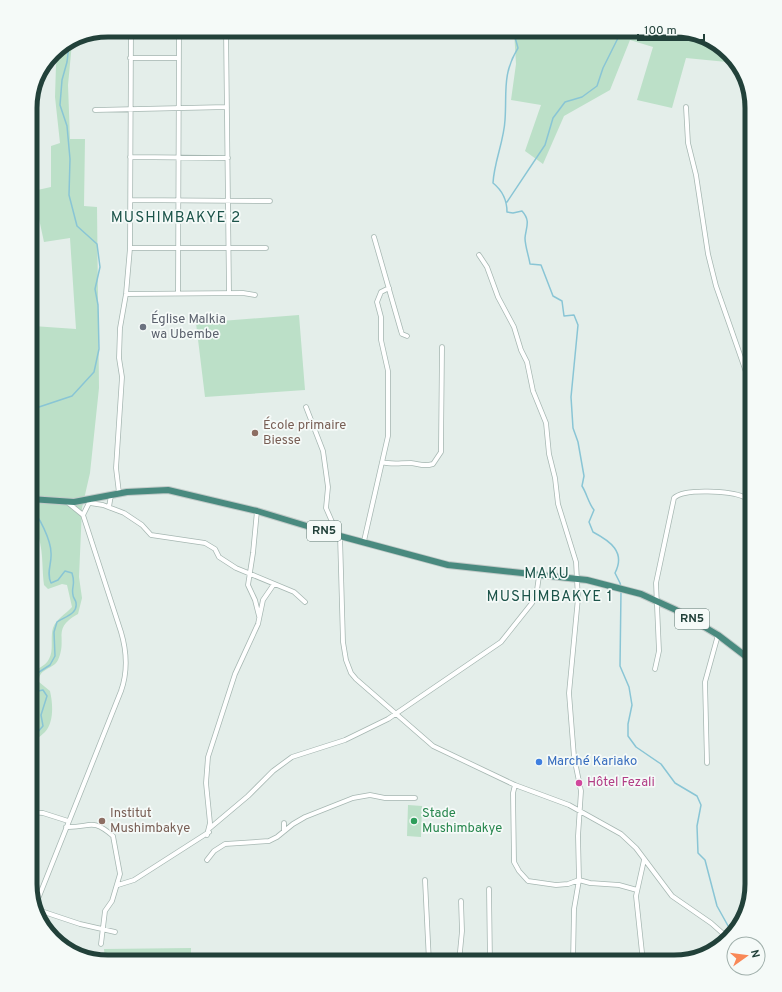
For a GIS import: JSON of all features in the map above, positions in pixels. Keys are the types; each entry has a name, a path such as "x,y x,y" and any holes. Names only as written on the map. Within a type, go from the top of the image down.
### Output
{"highway":[{"name":"RN5","path":"37,500 67,502 90,501 119,493 168,490 257,511 340,536 364,541 448,565 539,576 577,578 624,589 656,600 718,635 745,656"}],"street":[{"path":"119,493 116,468 122,377 119,350 130,248 130,157 132,109 130,37"},
{"path":"178,294 179,37"},
{"path":"226,37 229,293"},
{"path":"130,58 179,58"},
{"path":"95,110 227,107"},
{"path":"686,107 688,143 696,175 708,254 716,286 745,369"},
{"path":"130,157 228,158"},
{"path":"131,200 270,201"},
{"path":"374,237 402,334 408,336"},
{"path":"130,248 266,248"},
{"path":"479,255 487,267 498,297 514,327 521,350 527,362 533,391 543,413 548,434 551,465 556,478 558,504 575,556 578,598 569,689 574,757 581,791 579,880 574,908 573,955"},
{"path":"364,541 388,436 388,371 381,340 382,317 377,302 380,292 388,288"},
{"path":"126,294 229,293 255,295"},
{"path":"382,462 390,465 414,463 418,466 426,466 433,464 439,455 441,446 442,347"},
{"path":"306,407 323,451 328,487 326,508 333,524 333,534"},
{"path":"655,669 659,651 656,583 674,498 683,493 693,491 736,495 745,498"},
{"path":"109,507 110,495"},
{"path":"84,515 90,501 124,513 142,525 151,535 205,543 215,549 219,557 236,568 294,592 305,602"},
{"path":"38,898 68,821 122,691 126,674 126,651 122,632 84,515 67,502"},
{"path":"257,511 254,553 248,585 253,594 259,616"},
{"path":"340,536 343,642 346,660 356,679 433,746 515,785 558,800 580,810 621,834 636,848 672,896 711,923 724,934"},
{"path":"118,885 134,880 209,831 273,771 292,757 345,740 388,719 504,639 532,603 537,590 539,576"},
{"path":"209,831 206,783 208,757 235,674 258,624 263,600 274,584"},
{"path":"707,763 705,682 718,635"},
{"path":"515,785 513,793 515,827 514,862 528,881 556,885 568,884 579,880 590,883 619,885 637,890"},
{"path":"207,860 214,851 225,844 261,843 277,837 305,817 353,798 370,796 385,798 415,798"},
{"path":"37,813 68,821"},
{"path":"284,823 284,831"},
{"path":"66,827 80,827 92,824 97,825 113,836 120,874 118,885 112,901 105,911 101,944"},
{"path":"642,955 637,890 644,860"},
{"path":"425,880 429,955"},
{"path":"489,889 490,955"},
{"path":"460,955 462,931 461,901"},
{"path":"42,911 115,932"}],"green space":[{"path":"514,37 688,38 710,46 728,62 686,58 672,108 637,100 653,47 630,40 610,90 564,116 543,164 525,151 541,105 511,100 516,64"},
{"path":"72,47 68,85 70,139 85,139 84,206 97,207 99,388 90,473 82,508 79,577 82,598 78,614 70,619 62,629 62,646 58,660 39,677 39,682 50,691 52,707 48,728 37,739 37,670 49,659 54,625 72,607 67,585 62,584 48,589 44,585 40,544 37,533 37,326 76,329 70,238 44,242 37,210 37,190 51,187 51,146 60,143 55,97 58,58"},
{"path":"743,91 744,103 742,103"},
{"path":"299,315 305,390 205,397 196,323"},
{"name":"Stade Mushimbakye","path":"408,805 422,806 421,837 407,836"},
{"path":"191,948 191,955 108,955 104,955 104,949"}],"waterway":[{"path":"515,37 518,48 513,57 507,75 503,136 495,167 493,183 504,196 507,212 513,213 522,211 525,215 527,221 525,241 530,264 541,265 553,296 562,301 564,316 574,315 578,325 571,397 573,428 578,442 584,476 582,486 594,510 589,522 593,532 610,543 617,553 619,559 615,573 621,587"},
{"path":"507,202 545,145 553,118 565,102 582,97 597,86 603,68 618,37"},
{"path":"37,408 72,396 94,372 99,349 98,305 95,289 100,267 97,244 77,226 69,195 70,159 67,126 60,105 62,80 67,62 69,49"},
{"path":"37,516 44,528 49,542 51,557 49,575 51,583 58,580 65,571 72,573 74,581 73,596 76,602 76,607 73,613 57,622 54,632 55,656 50,665 37,673"},
{"path":"621,591 620,666 629,687 632,705 628,724 628,736 636,747 661,764 675,783 697,796 701,805 697,826 698,853 705,860 717,906 729,928"},
{"path":"37,690 43,690 47,696 41,715 43,726 37,733"}],"place":[{"name":"Église Malkia wa Ubembe","path":"143,327"},
{"name":"École primaire Biesse","path":"255,433"},
{"name":"Marché Kariako","path":"539,762"},
{"name":"Hôtel Fezali","path":"579,783"},
{"name":"Institut Mushimbakye","path":"102,821"},
{"name":"Stade Mushimbakye","path":"414,821"}],"district":[{"name":"MUSHIMBAKYE 2","path":"176,218"},
{"name":"MAKU","path":"547,574"},
{"name":"MUSHIMBAKYE 1","path":"550,597"}]}
